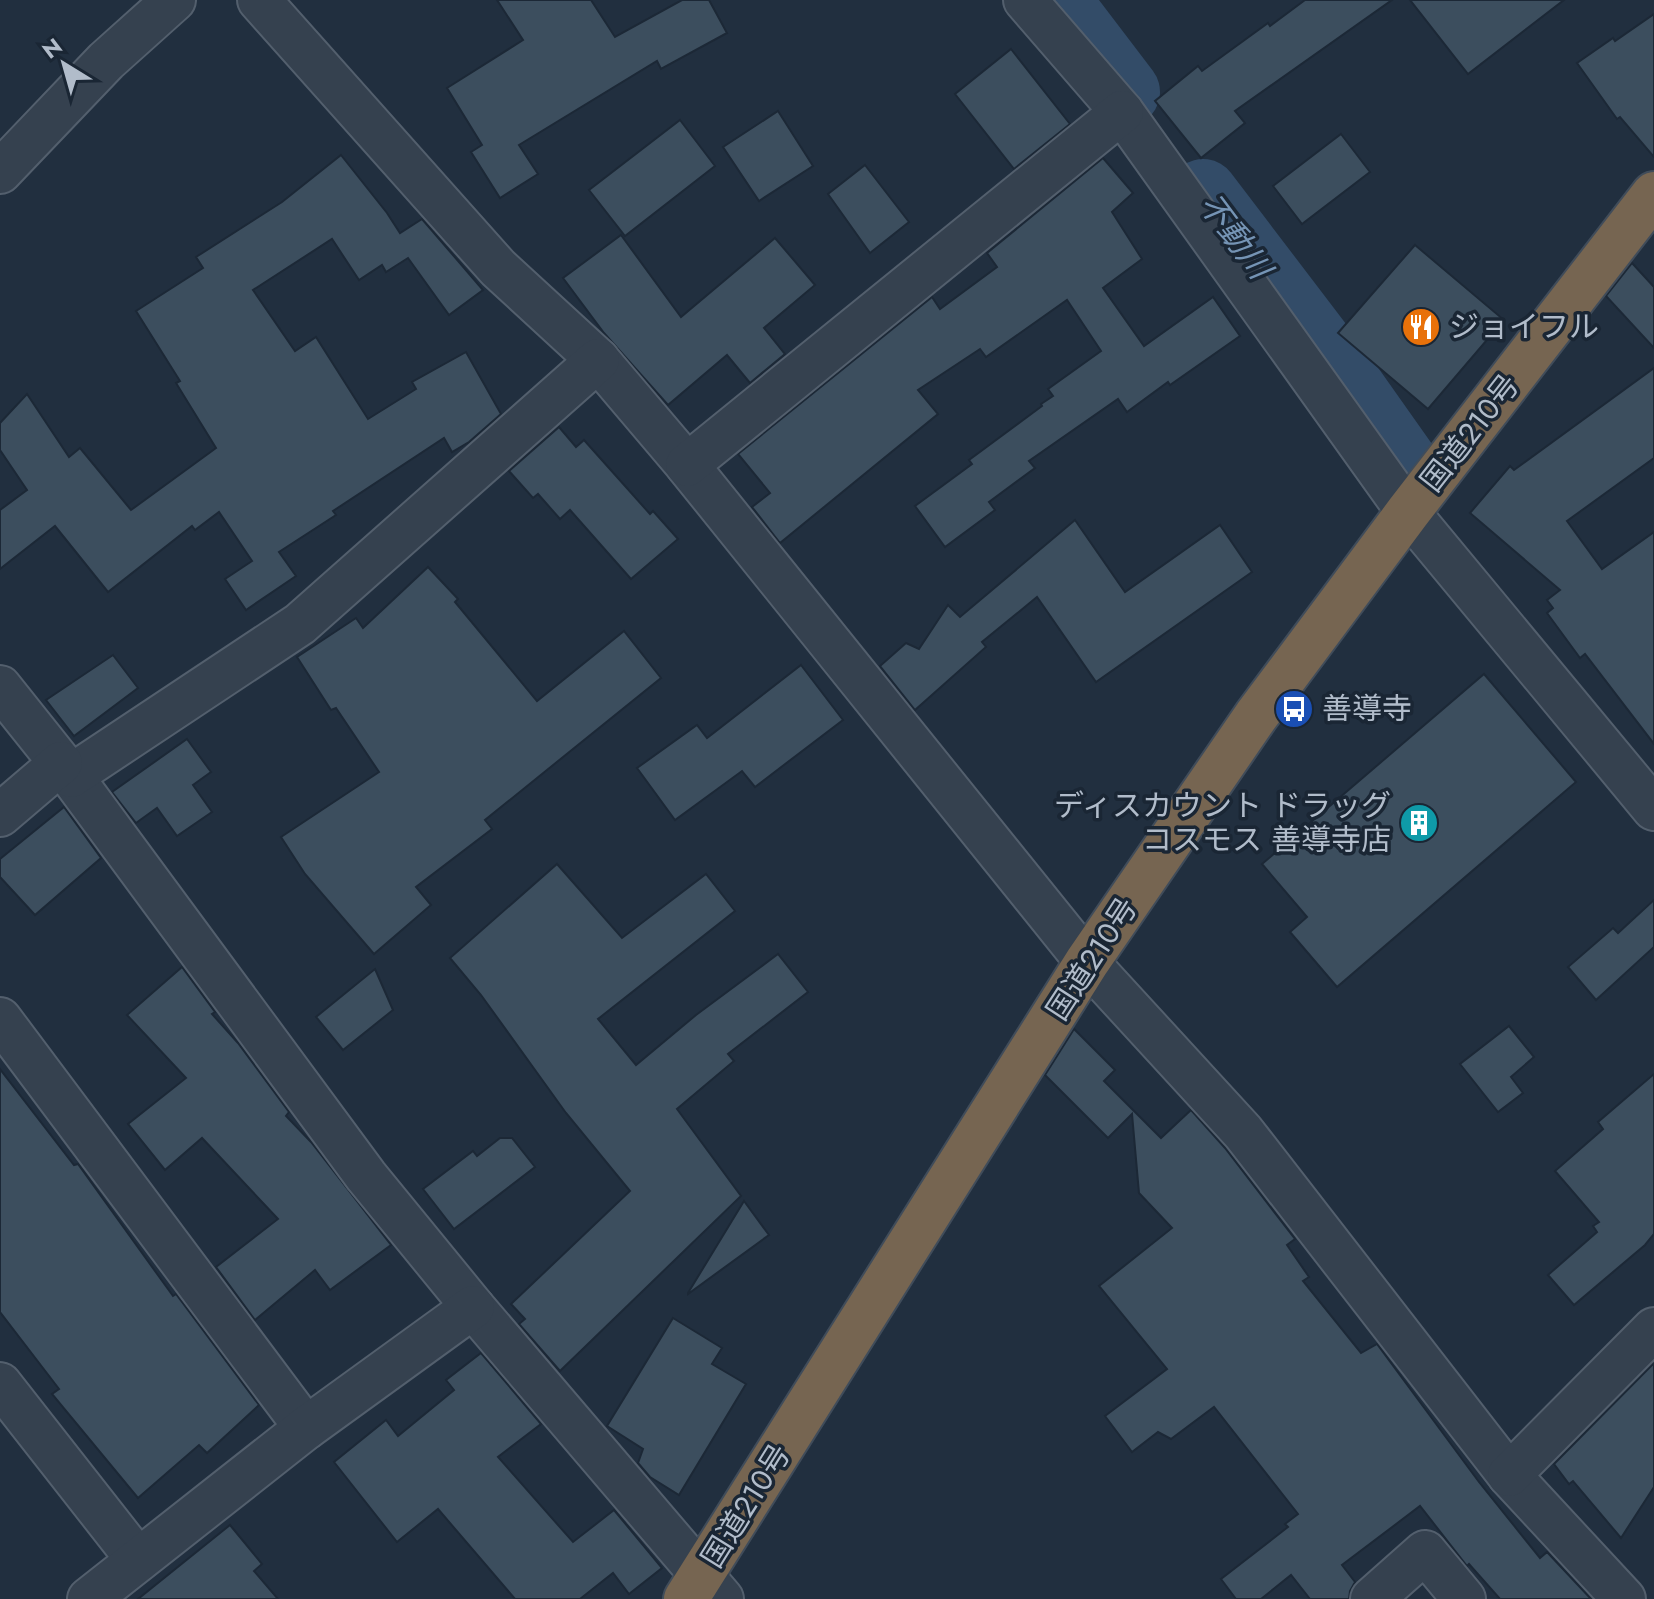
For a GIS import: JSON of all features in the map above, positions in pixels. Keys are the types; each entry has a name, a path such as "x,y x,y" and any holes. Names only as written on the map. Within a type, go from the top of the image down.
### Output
{"highway":[{"name":"国道210号","path":"704,1591 1087,962 1256,716 1408,512 1654,194"}],"street":[{"path":"0,172 106,61 174,0"},
{"path":"259,0 498,268 598,360 687,465 1087,962 1243,1132 1509,1475 1624,1599"},
{"path":"1025,0 1122,112 1408,512 1654,809"},
{"path":"687,465 1122,112"},
{"path":"0,815 66,769 300,624 598,360"},
{"path":"0,687 66,769 366,1176 704,1591"},
{"path":"0,1019 306,1428"},
{"path":"89,1599 306,1428 473,1307"},
{"path":"1509,1475 1654,1329"},
{"path":"0,1384 138,1560"},
{"path":"1372,1599 1425,1552 1464,1599"}],"building":[{"path":"497,0 591,0 615,37 682,0 709,0 727,33 661,69 657,61 519,145 538,174 500,198 471,152 482,145 447,88 523,40"},
{"path":"1305,0 1392,0 1235,111 1245,123 1201,158 1155,101 1198,66 1202,71"},
{"path":"1410,0 1564,0 1468,74"},
{"path":"1654,14 1654,157 1620,117 1617,119 1577,63"},
{"path":"1011,49 1070,124 1014,169 955,94"},
{"path":"778,111 813,166 759,201 723,147"},
{"path":"680,120 715,166 625,236 589,190"},
{"path":"1341,134 1370,172 1302,224 1273,186"},
{"path":"341,155 400,233 422,219 483,290 449,315 408,258 386,272 382,265 359,280 332,239 253,290 295,351 316,337 368,419 416,389 412,382 466,352 501,414 469,442 452,452 444,438 333,511 336,515 279,552 296,576 246,610 225,579 252,561 219,512 195,530 192,526 108,592 55,526 0,569 0,510 27,490 0,450 0,423 27,394 69,457 80,448 131,510 216,448 176,383 180,381 136,311 203,268 196,257 282,202"},
{"path":"1103,158 1133,193 1112,212 1142,259 1103,288 1144,346 1213,297 1240,336 1127,412 1118,399 1029,461 1035,468 989,502 995,510 945,547 915,506 972,464 969,460 1042,406 1053,396 1048,389 1101,351 1067,300 986,357 980,349 918,390 938,414 780,543 752,507 770,493 738,454 932,297 940,309 997,267 987,253"},
{"path":"865,165 909,222 870,253 828,194"},
{"path":"621,235 681,317 775,238 815,285 764,328 785,354 750,383 727,355 668,405 604,333 563,278"},
{"name":"ジョイフル","path":"1415,245 1504,320 1428,409 1338,333"},
{"path":"1632,263 1654,287 1654,348 1606,296"},
{"path":"1654,368 1654,458 1567,521 1602,569 1654,532 1654,744 1585,654 1580,658 1547,613 1553,608 1547,600 1560,590 1470,513 1510,466 1514,470"},
{"path":"559,427 576,447 584,440 650,514 653,511 678,539 631,579 570,510 560,519 538,494 533,498 509,471"},
{"path":"1075,520 1125,592 1220,525 1252,572 1096,682 1037,597 982,642 986,647 915,710 880,666 906,643 919,649 948,605 960,617"},
{"path":"428,567 458,599 455,602 537,701 624,631 661,678 485,820 492,829 416,887 431,905 374,954 305,874 281,837 379,772 336,708 331,710 297,657 356,618 363,628"},
{"path":"113,655 138,688 74,736 46,700"},
{"path":"801,665 843,720 755,787 742,771 675,820 637,768 697,725 707,738"},
{"name":"ディスカウント ドラッグ コスモス 善導寺店","path":"1484,674 1576,782 1337,987 1290,932 1307,917 1262,864"},
{"path":"187,739 211,772 193,785 212,812 177,836 157,808 136,823 112,792"},
{"path":"64,807 101,858 35,915 0,877 0,859"},
{"path":"557,864 622,938 706,874 735,911 598,1019 636,1065 696,1015 778,954 808,992 728,1054 734,1061 677,1109 741,1196 560,1371 519,1324 525,1319 511,1304 630,1191 566,1113 481,995 450,958"},
{"path":"1654,900 1654,947 1596,1000 1568,967 1613,928 1618,933"},
{"path":"182,967 215,1012 212,1014 238,1043 289,1112 286,1116 311,1142 391,1245 330,1290 315,1270 255,1320 216,1267 278,1219 202,1138 165,1170 128,1124 186,1078 127,1015"},
{"path":"375,969 393,1010 343,1050 316,1017"},
{"path":"1509,1026 1534,1057 1511,1077 1523,1093 1498,1112 1460,1064"},
{"path":"1074,1029 1115,1070 1104,1081 1161,1138 1191,1110 1225,1148 1295,1239 1287,1245 1309,1277 1303,1281 1361,1353 1377,1344 1479,1482 1540,1558 1547,1552 1591,1599 1500,1599 1469,1564 1467,1566 1420,1506 1342,1565 1355,1582 1349,1599 1310,1599 1291,1575 1261,1599 1236,1599 1221,1579 1288,1527 1285,1524 1298,1514 1214,1407 1171,1439 1158,1432 1132,1452 1105,1416 1167,1369 1099,1286 1172,1228 1139,1193 1132,1114 1108,1138 1045,1075"},
{"path":"0,1069 74,1165 78,1164 173,1296 176,1294 259,1405 207,1453 199,1445 138,1498 52,1394 59,1389 0,1312"},
{"path":"1654,1074 1654,1234 1574,1305 1548,1275 1597,1232 1593,1226 1599,1222 1555,1171 1603,1129 1598,1122"},
{"path":"500,1138 512,1138 535,1167 454,1229 423,1189 473,1151 477,1156"},
{"path":"744,1201 769,1235 688,1294 688,1293"},
{"path":"673,1318 722,1348 712,1364 746,1384 679,1495 650,1477 638,1463 643,1449 607,1426"},
{"path":"481,1353 541,1424 498,1457 573,1542 614,1510 662,1568 629,1594 613,1573 580,1599 515,1599 438,1509 397,1542 334,1462 386,1420 398,1436 454,1390 446,1380"},
{"path":"1654,1363 1654,1487 1621,1538 1573,1481 1569,1484 1554,1464"},
{"path":"230,1525 262,1564 254,1571 278,1599 138,1599"}],"waterway":[{"name":"不動川","path":"1055,0 1125,92"},
{"name":"不動川","path":"1203,194 1334,366 1411,475"}],"place":[{"name":"ジョイフル","path":"1421,327"},
{"name":"善導寺","path":"1294,709"},
{"name":"ディスカウント ドラッグ コスモス 善導寺店","path":"1419,823"}]}
